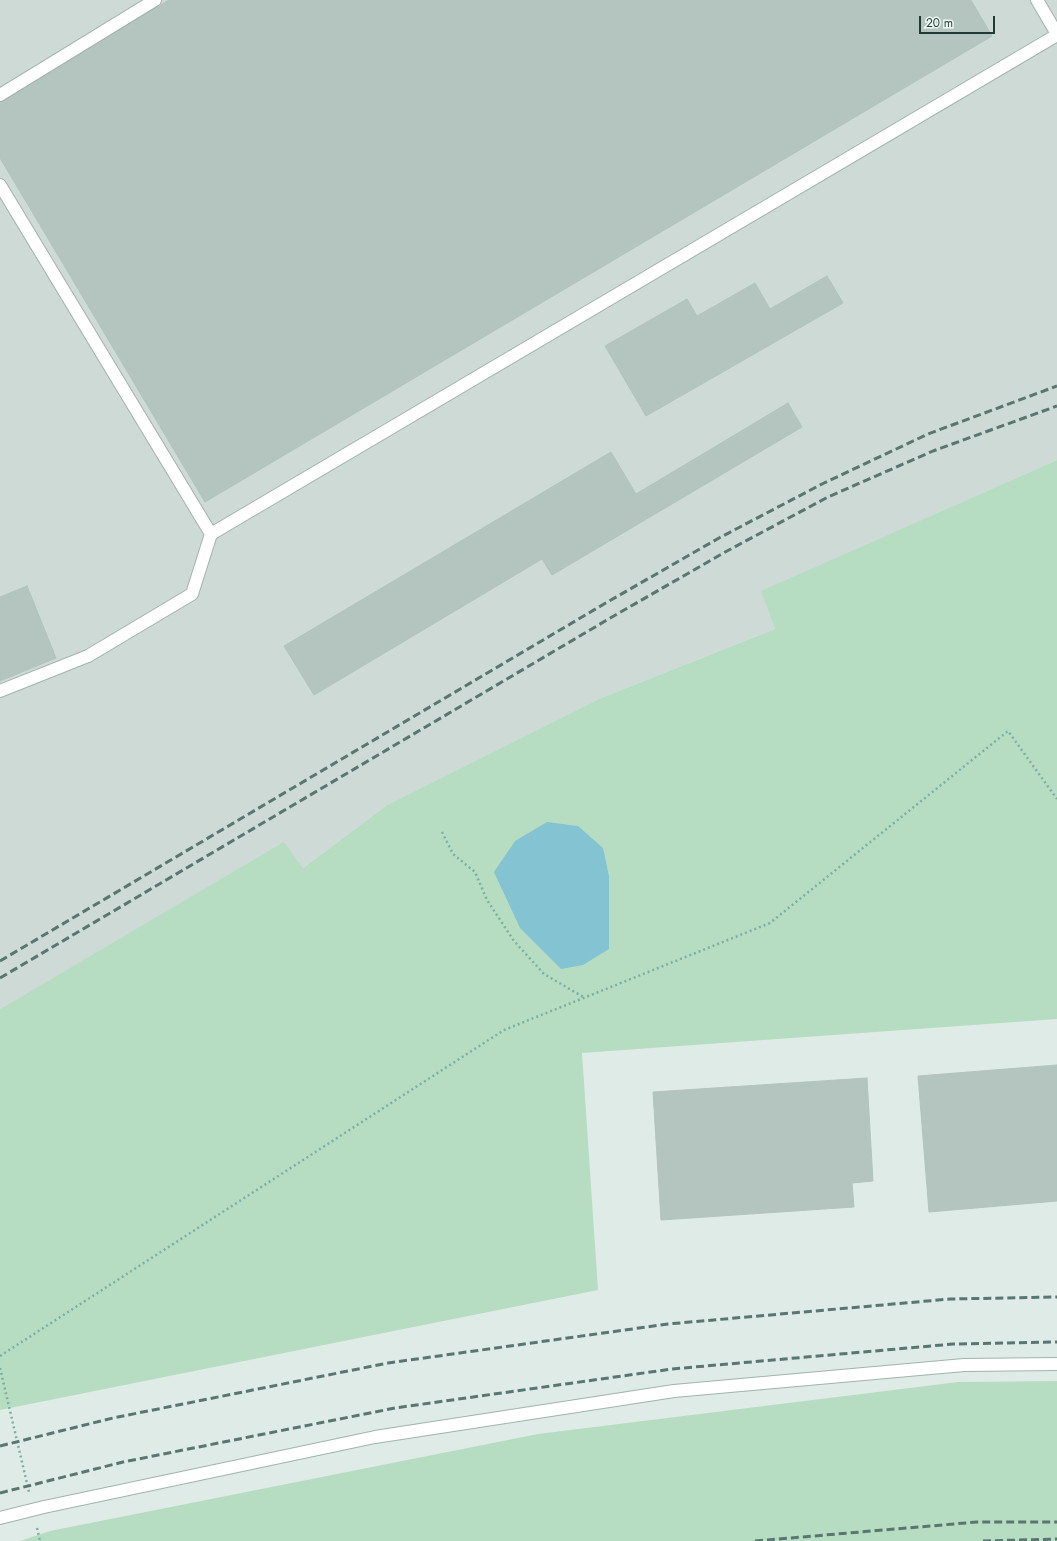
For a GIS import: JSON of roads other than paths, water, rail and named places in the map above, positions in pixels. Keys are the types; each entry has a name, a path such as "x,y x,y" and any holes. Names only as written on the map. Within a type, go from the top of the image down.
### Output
{"lane":[{"path":"0,95 155,0"},
{"path":"0,691 88,656 192,594 211,534 1057,35 1037,0"},
{"path":"0,185 211,534"},
{"path":"0,1518 33,1509 375,1437 674,1391 964,1365 1057,1364"}],"water":[{"path":"547,822 578,826 603,848 609,876 609,949 583,965 561,969 520,928 494,872 515,841"}],"railway":[{"path":"0,961 604,604 719,538 822,484 928,434 1057,386"},
{"path":"0,978 612,617 727,551 828,497 933,451 1057,406"},
{"path":"0,1446 113,1418 388,1363 668,1324 950,1299 1057,1297"},
{"path":"0,1493 123,1462 395,1408 672,1369 953,1344 1057,1342"},
{"path":"755,1541 977,1522 1057,1522"},
{"path":"983,1541 1057,1539"}]}
